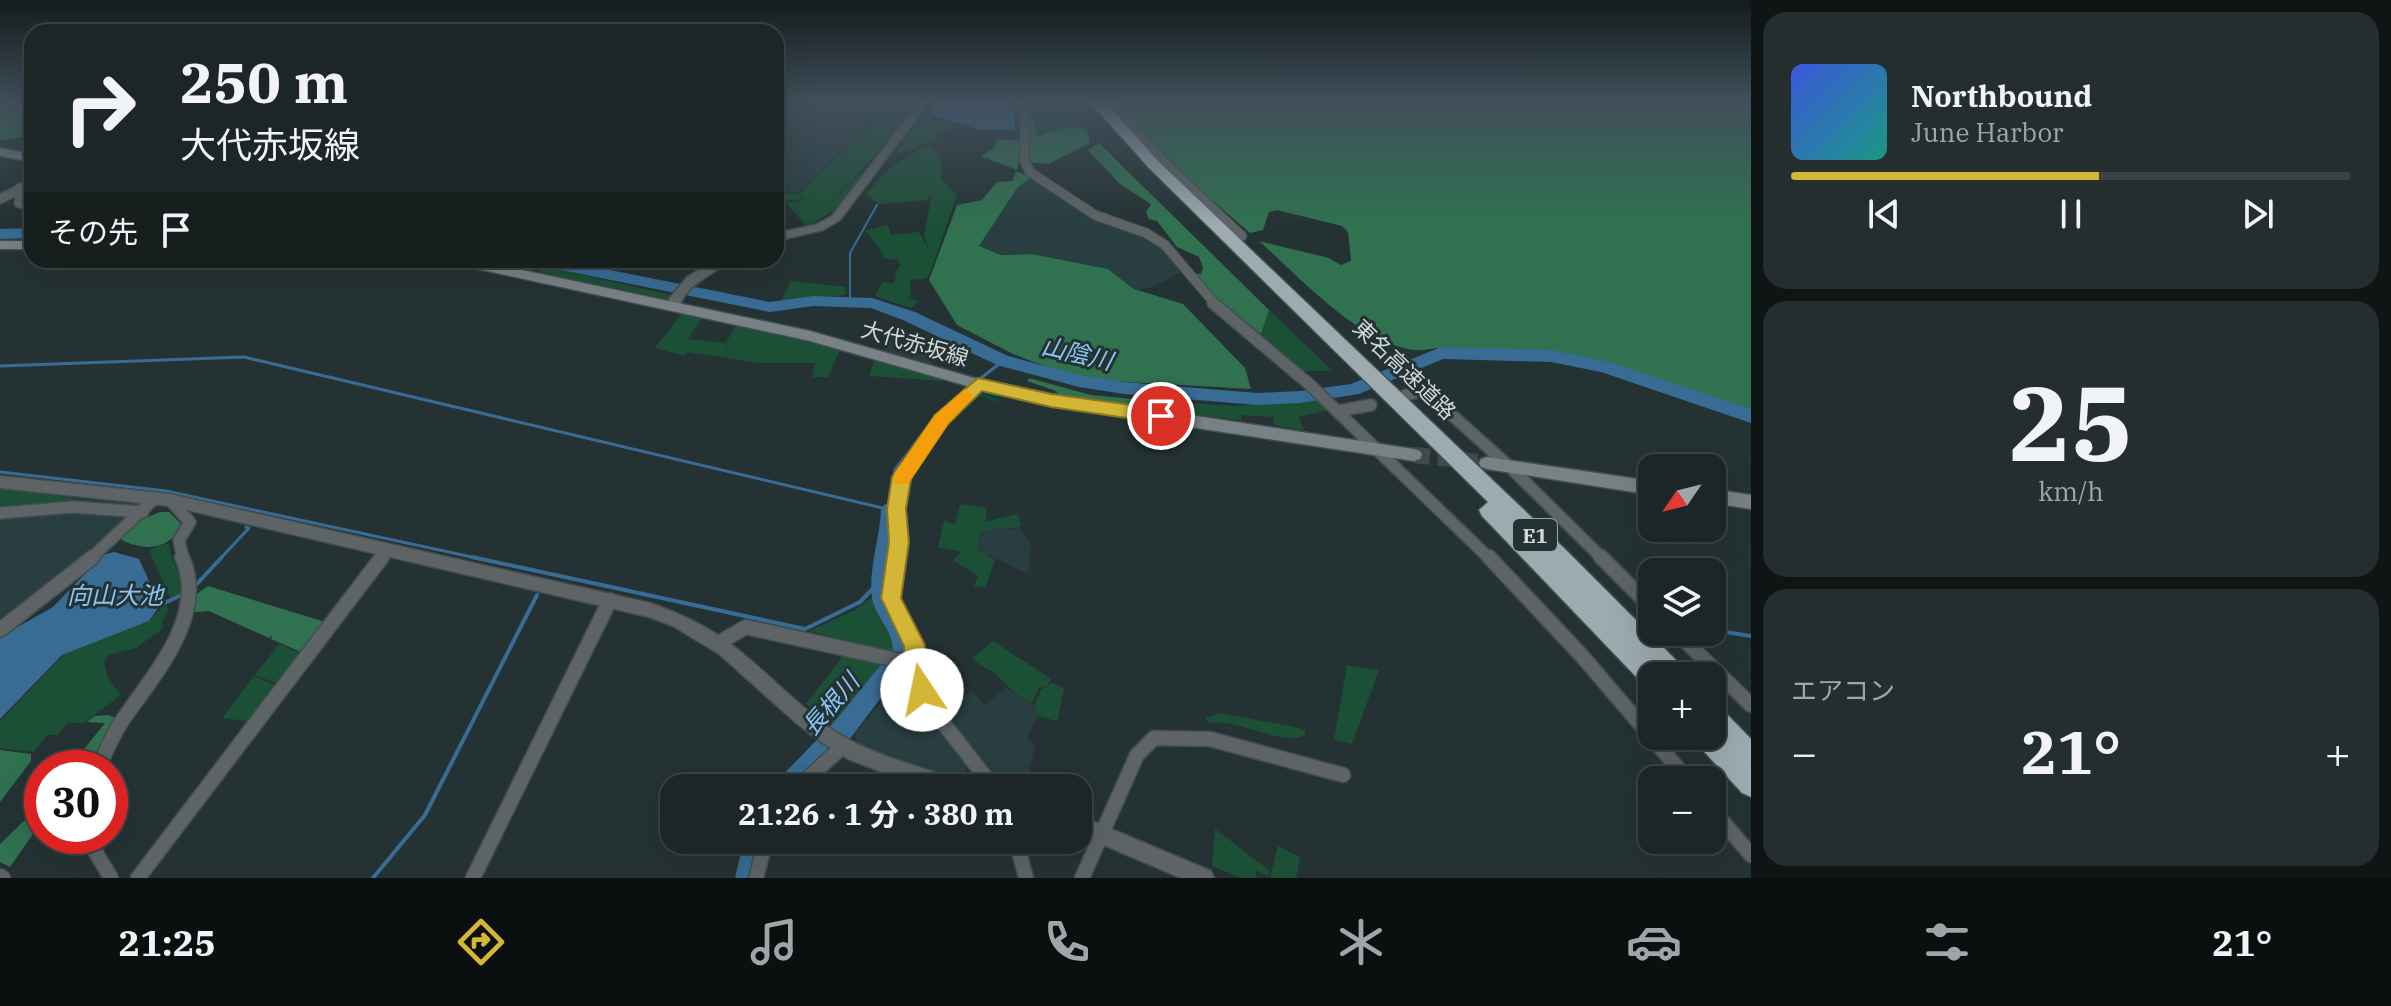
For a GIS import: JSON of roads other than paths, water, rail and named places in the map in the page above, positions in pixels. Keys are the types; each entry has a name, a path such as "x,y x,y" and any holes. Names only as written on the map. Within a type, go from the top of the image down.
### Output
{"highway":[{"name":"東名高速道路","path":"1122,143 1162,187 1660,662"},
{"name":"東名高速道路","path":"1135,143 1355,368"},
{"name":"東名高速道路","path":"1387,399 1639,662"},
{"path":"1726,731 1751,757"},
{"path":"1720,750 1751,784"}],"main road":[{"path":"0,152 24,156"},
{"path":"0,245 24,245"},
{"name":"大代赤坂線","path":"497,268 675,302 810,336 978,384 1051,400 1414,455"},
{"path":"1487,463 1638,486"},
{"path":"1726,498 1751,502"}],"street":[{"path":"784,235 819,228 836,218 893,143"},
{"path":"1025,143 1024,160 1030,172 1084,209 1146,233 1165,245 1203,294 1336,409 1463,530 1582,656 1676,766"},
{"path":"1147,143 1242,236"},
{"path":"0,199 24,186"},
{"path":"20,188 19,203 24,205"},
{"path":"675,302 687,284 712,268"},
{"path":"978,384 942,420 905,468 898,489 899,542 891,598 912,637 911,664 933,710 983,774"},
{"path":"1336,409 1418,392 1433,398 1511,468 1638,594"},
{"path":"0,482 156,504 610,600 679,620 720,642 835,741 905,774"},
{"path":"0,630 156,504"},
{"path":"0,513 156,504 190,522 179,540 179,550 190,575 189,597 165,660 154,680 122,720 107,750"},
{"path":"138,878 387,551"},
{"path":"473,878 610,600"},
{"path":"720,642 746,627 911,664"},
{"path":"1690,646 1751,705"},
{"path":"1082,878 1137,755 1154,738 1210,739 1343,775"},
{"path":"808,774 835,741"},
{"path":"1726,826 1751,855"},
{"path":"1092,830 1204,878"},
{"path":"97,854 111,878"},
{"path":"756,878 762,854"},
{"path":"1020,854 1026,878"}],"water":[{"name":"向山大池","path":"114,552 139,559 160,605 149,621 62,655 0,719 0,637 53,607 103,555"}],"waterway":[{"path":"850,302 850,253 877,205"},
{"name":"山陰川","path":"0,234 24,233"},
{"name":"山陰川","path":"576,268 770,307 813,301 872,303 909,316 1003,361 1079,381 1124,388 1257,399 1300,397 1353,390 1441,353 1551,356 1603,366 1751,416"},
{"path":"0,366 244,357 891,510 892,500"},
{"path":"977,381 1003,361"},
{"path":"893,488 895,470 906,455"},
{"path":"0,472 166,491 481,559"},
{"name":"長根川","path":"800,774 844,728 904,653 902,635 886,609 882,594 891,510"},
{"path":"220,559 249,528 246,527"},
{"path":"194,587 222,557"},
{"path":"472,557 805,629 860,602 886,575"},
{"path":"160,605 184,594"},
{"path":"373,878 425,815 537,595"},
{"path":"1726,632 1751,636"},
{"name":"長根川","path":"748,878 753,854"}],"tunnel":[{"path":"1414,455 1487,463"}]}
